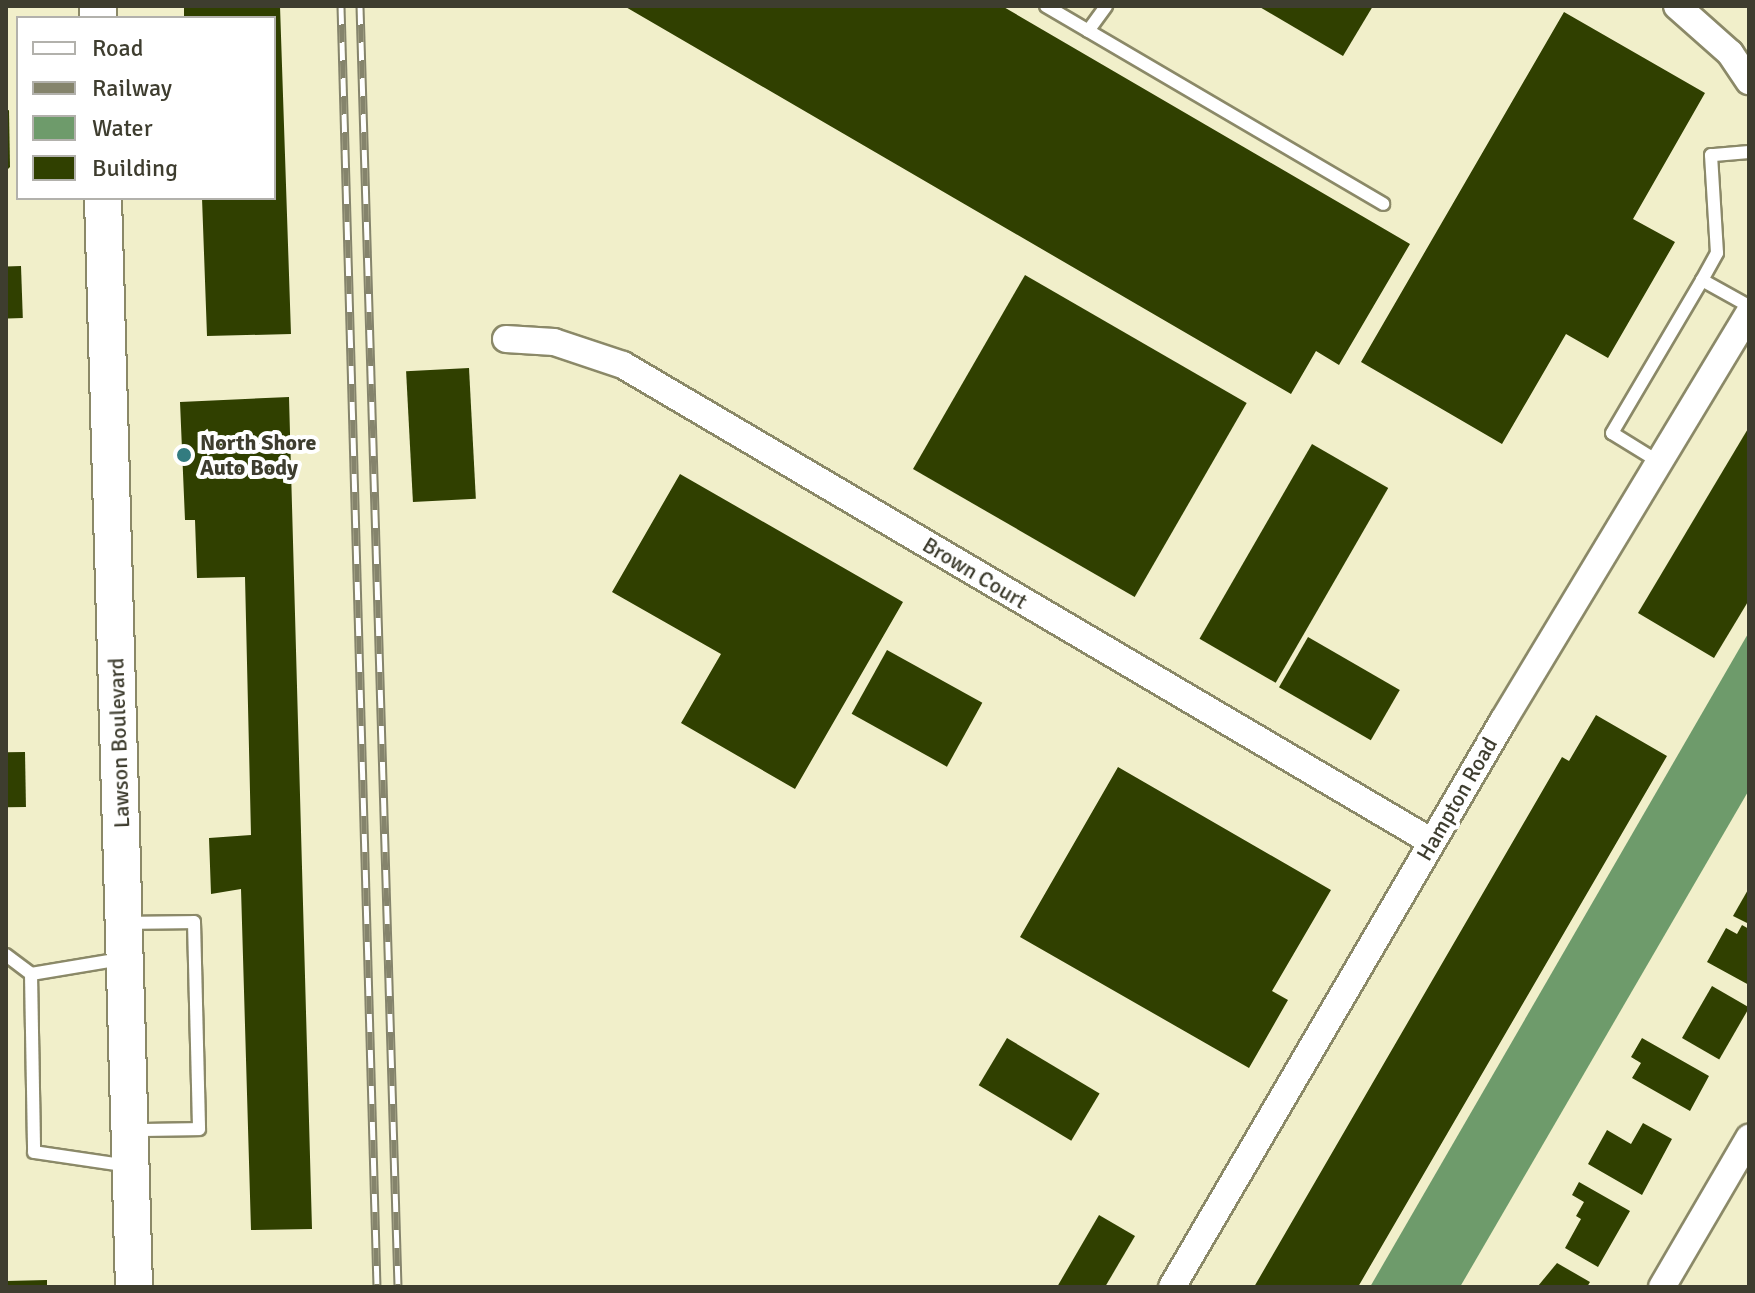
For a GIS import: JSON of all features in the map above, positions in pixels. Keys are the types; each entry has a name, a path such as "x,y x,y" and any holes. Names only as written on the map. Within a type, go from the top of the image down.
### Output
{"main road":[{"name":"Lawson Boulevard","path":"103,200 134,1287"}],"street":[{"path":"1677,6 1730,53 1749,81"},
{"name":"Hampton Road","path":"1172,1287 1432,842 1749,314"},
{"name":"Brown Court","path":"506,339 579,348 623,365 1432,842"},
{"path":"1662,1287 1749,1138"}],"lane":[{"path":"1046,6 1383,204"},
{"path":"1088,31 1106,6"},
{"path":"1659,462 1612,433 1717,253 1711,155 1749,152"},
{"path":"1702,280 1749,306"},
{"path":"31,974 124,941 194,922 199,1129 129,1130"},
{"path":"6,955 31,974"},
{"path":"31,974 34,1152 131,1166"}],"water":[{"path":"1749,632 1749,790 1460,1287 1370,1287"}],"building":[{"path":"184,6 280,6 291,334 207,336 202,200 276,200 276,16 184,16"},
{"path":"624,6 1002,6 1410,244 1339,365 1316,351 1291,394"},
{"path":"1258,6 1373,6 1343,56"},
{"path":"1564,12 1705,93 1633,219 1675,242 1608,358 1566,334 1502,444 1361,362"},
{"path":"9,110 10,167 6,171 6,111"},
{"path":"21,266 23,318 8,318 6,267"},
{"path":"1025,275 1247,403 1135,597 913,469"},
{"path":"469,368 476,499 413,502 406,371"},
{"path":"289,397 312,1229 251,1230 241,889 211,894 209,838 251,835 245,577 197,578 195,520 185,520 180,402"},
{"path":"1749,427 1749,600 1714,658 1638,613"},
{"path":"1312,444 1388,488 1276,683 1200,639"},
{"path":"680,474 903,602 795,789 681,723 721,654 612,592"},
{"path":"1308,637 1400,690 1371,740 1279,687"},
{"path":"887,650 982,703 947,767 852,714"},
{"path":"1596,715 1667,756 1358,1287 1254,1287 1562,757 1569,761"},
{"path":"6,752 25,752 26,807 7,807"},
{"path":"1118,767 1331,890 1272,991 1288,1000 1249,1068 1020,937"},
{"path":"1749,888 1749,924 1733,916"},
{"path":"1742,925 1749,929 1749,985 1707,962 1726,928 1737,934"},
{"path":"1712,986 1749,1007 1719,1059 1682,1038"},
{"path":"1007,1038 1100,1094 1071,1141 979,1085"},
{"path":"1642,1038 1709,1076 1690,1111 1632,1078 1641,1063 1631,1057"},
{"path":"1643,1123 1672,1139 1642,1195 1588,1164 1607,1130 1631,1144"},
{"path":"1579,1182 1630,1211 1598,1267 1565,1248 1581,1219 1576,1216 1584,1202 1572,1195"},
{"path":"1099,1215 1135,1236 1105,1287 1057,1287"},
{"path":"1557,1263 1590,1282 1587,1287 1538,1286"},
{"path":"47,1280 47,1287 6,1287 6,1281"}],"railway":[{"path":"341,6 377,1287"},
{"path":"360,6 398,1287"}],"place":[{"name":"North Shore Auto Body","path":"184,455"}]}
